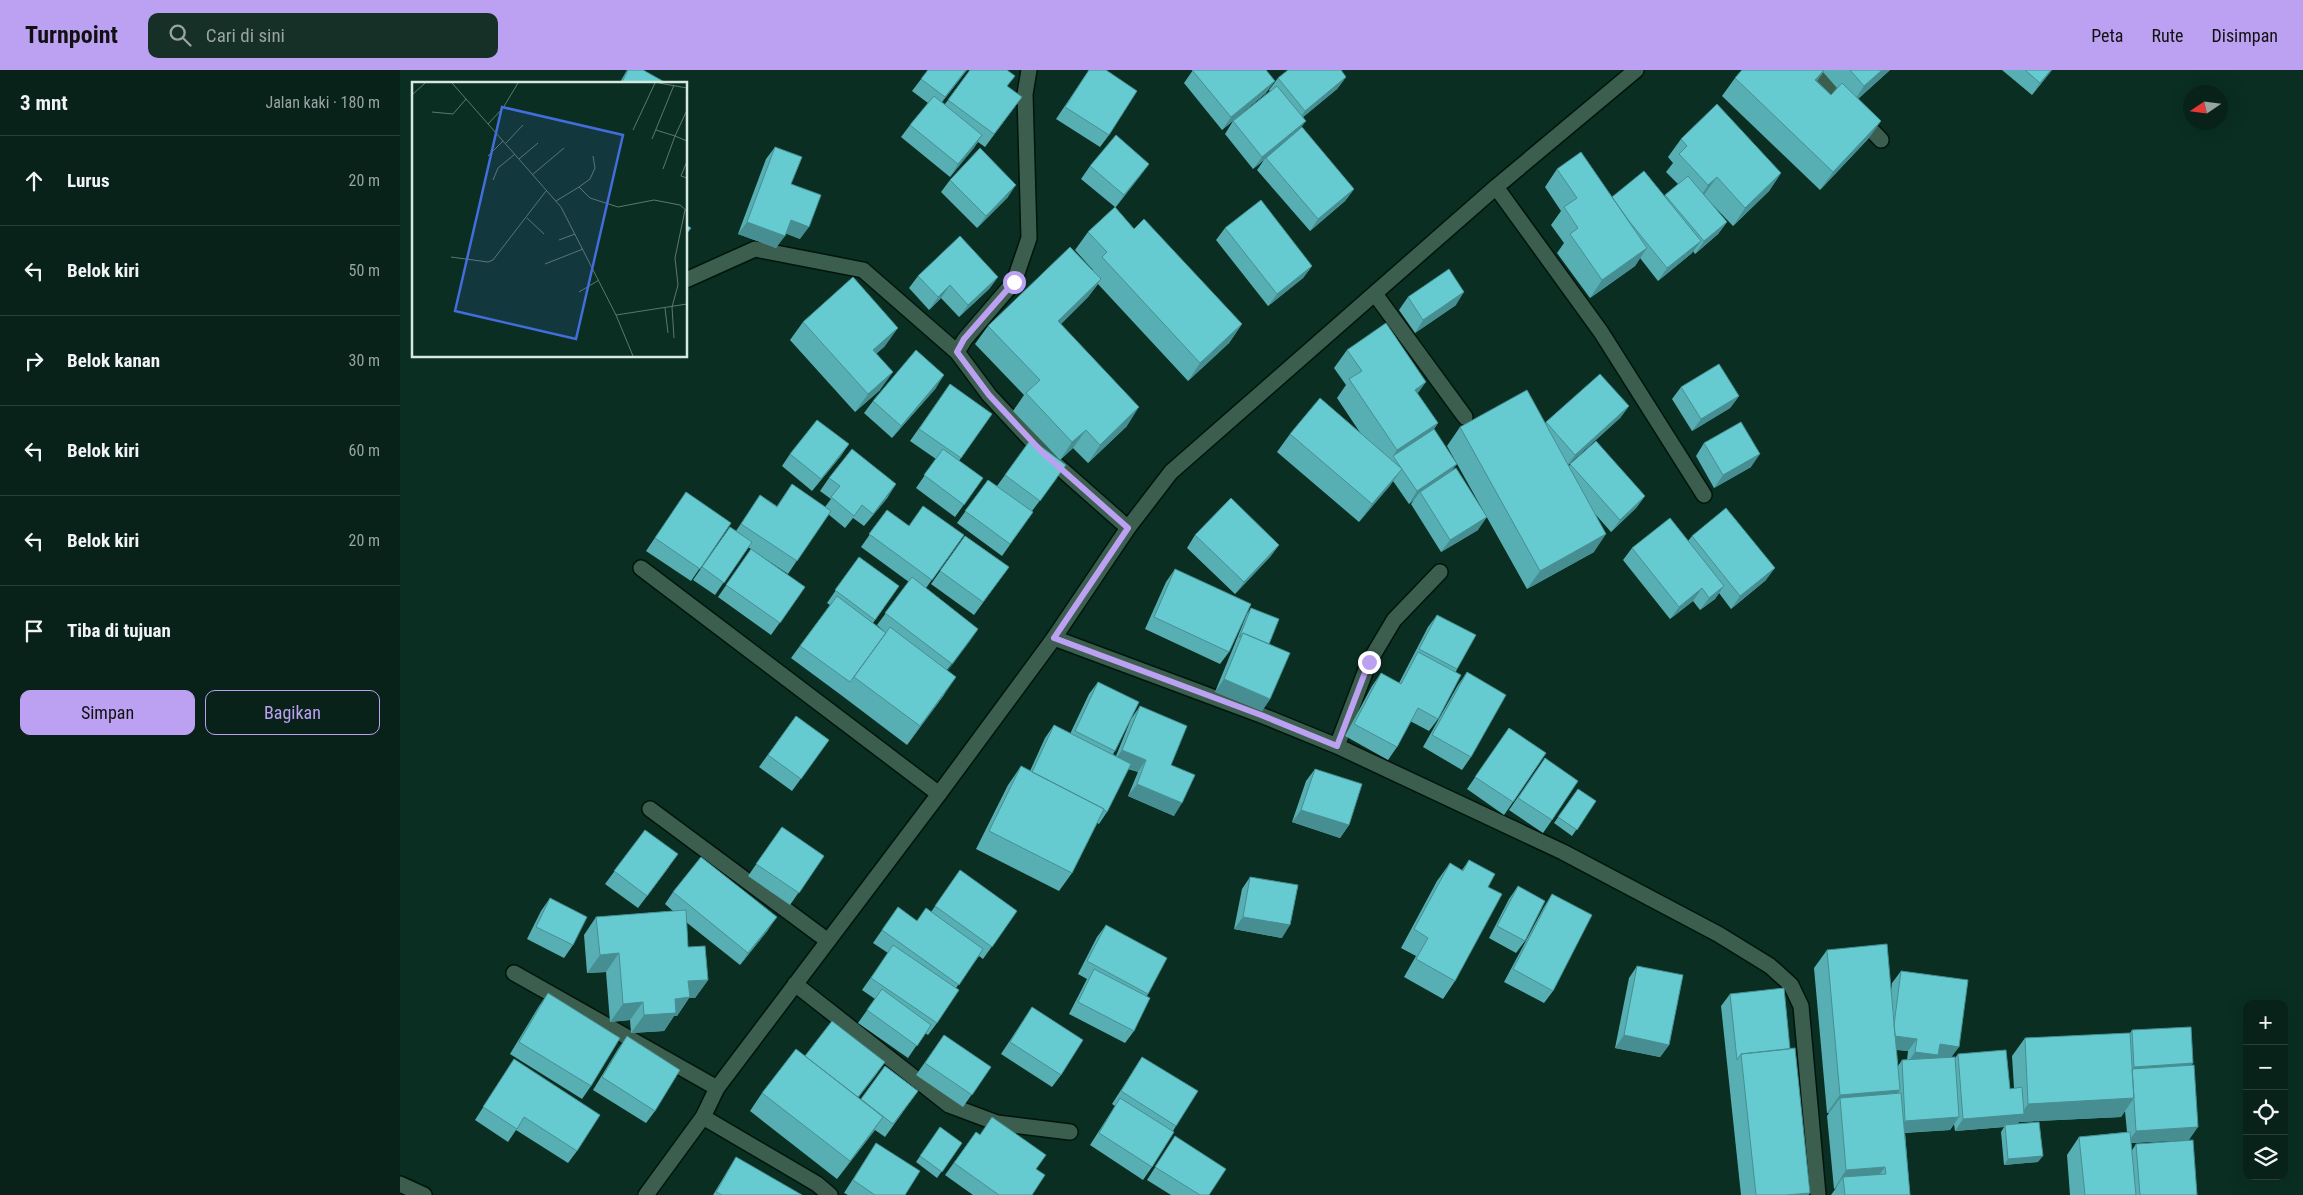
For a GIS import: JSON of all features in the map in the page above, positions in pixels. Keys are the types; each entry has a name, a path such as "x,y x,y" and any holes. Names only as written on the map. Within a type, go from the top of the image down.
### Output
{"street":[{"path":"957,352 964,339 1014,282 1030,238 1025,94 1029,70"},
{"path":"646,1195 703,1117 717,1088 1054,638 1128,528 1171,472 1496,187 1636,70"},
{"path":"1814,70 1882,140"},
{"path":"1496,187 1601,332 1704,495"},
{"path":"688,279 755,249 863,270 957,352 989,395 1041,451 1128,528"},
{"path":"1375,294 1465,418"},
{"path":"641,568 939,794"},
{"path":"1337,746 1369,662 1394,620 1440,572"},
{"path":"1054,638 1261,715 1337,746 1563,852 1718,934 1770,966 1791,985 1801,1006 1818,1195"},
{"path":"650,809 828,941"},
{"path":"514,973 717,1088"},
{"path":"795,984 949,1106 997,1123 1070,1132"},
{"path":"703,1117 817,1184 830,1195"},
{"path":"400,1184 424,1195"}],"building":[{"path":"628,70 643,70 664,82 622,82"},
{"path":"928,70 966,70 945,97 921,79"},
{"path":"970,70 1007,70 1015,76 1007,86 1022,97 994,134 948,100"},
{"path":"1089,70 1106,70 1137,91 1109,135 1065,107"},
{"path":"1192,70 1266,70 1275,81 1231,117"},
{"path":"1288,70 1341,70 1346,77 1305,111 1278,78"},
{"path":"1742,70 1824,70 1815,80 1831,95 1842,83 1881,121 1833,172 1735,78"},
{"path":"1850,70 1882,70 1864,86"},
{"path":"2025,70 2051,70 2040,83"},
{"path":"1277,86 1306,121 1262,157 1233,121"},
{"path":"934,96 982,135 958,164 910,125"},
{"path":"1717,104 1781,173 1745,208 1717,177 1708,185 1679,154 1687,146 1681,139"},
{"path":"1302,127 1354,189 1318,219 1266,158"},
{"path":"1116,135 1149,164 1124,195 1090,166"},
{"path":"775,147 802,157 791,184 821,195 809,227 791,220 785,236 747,222"},
{"path":"980,148 1016,185 986,216 950,180"},
{"path":"1581,152 1647,248 1602,280 1570,234 1578,228 1564,207 1577,198 1557,169"},
{"path":"1644,171 1701,241 1667,268 1612,197"},
{"path":"1688,176 1727,222 1704,241 1665,195"},
{"path":"1261,200 1312,266 1277,294 1225,228"},
{"path":"1115,207 1134,229 1144,219 1242,324 1200,363 1102,257 1107,252 1088,232"},
{"path":"960,236 998,277 968,305 950,285 938,297 918,276"},
{"path":"1070,247 1101,279 1058,321 1139,407 1100,445 1086,430 1072,442 1026,393 1040,380 988,326"},
{"path":"1449,269 1464,292 1423,320 1408,297"},
{"path":"853,277 898,328 873,350 893,372 868,394 803,322"},
{"path":"1386,323 1426,382 1415,390 1438,423 1397,450 1349,379 1362,371 1347,350"},
{"path":"916,350 944,375 901,426 873,401"},
{"path":"1719,364 1739,396 1701,419 1681,387"},
{"path":"1600,374 1629,406 1575,455 1546,422"},
{"path":"950,384 992,414 961,458 919,429"},
{"path":"1527,390 1606,534 1540,571 1460,427"},
{"path":"1320,398 1402,469 1372,504 1290,434"},
{"path":"817,420 849,444 821,479 790,454"},
{"path":"1741,422 1760,454 1723,475 1704,443"},
{"path":"1434,429 1457,464 1417,491 1393,456"},
{"path":"1031,439 1066,465 1040,501 1005,475"},
{"path":"1596,441 1645,496 1620,520 1570,464"},
{"path":"852,449 896,484 873,514 862,505 854,516 831,497 840,486 829,478"},
{"path":"943,449 983,478 964,505 924,475"},
{"path":"1456,468 1487,517 1450,540 1420,492"},
{"path":"988,480 1033,512 1010,544 965,511"},
{"path":"792,484 831,511 797,561 741,524 760,495 777,507"},
{"path":"686,492 731,523 700,569 655,538"},
{"path":"1231,498 1279,545 1244,582 1195,535"},
{"path":"923,506 964,535 932,580 869,534 887,510 909,526"},
{"path":"1726,508 1775,568 1740,596 1692,536"},
{"path":"1670,518 1724,586 1709,598 1702,588 1679,607 1632,548"},
{"path":"730,527 752,542 724,583 702,567"},
{"path":"965,536 1009,567 983,602 940,571"},
{"path":"751,549 805,587 780,623 726,585"},
{"path":"859,557 899,586 875,620 835,590"},
{"path":"1175,569 1251,604 1229,652 1154,617"},
{"path":"912,577 978,629 952,664 885,613"},
{"path":"837,596 886,633 850,682 800,646"},
{"path":"1251,608 1279,619 1269,644 1243,633 1239,638"},
{"path":"1437,615 1476,635 1457,669 1419,649"},
{"path":"890,627 956,677 920,726 854,677"},
{"path":"1243,633 1290,653 1270,699 1224,679"},
{"path":"1418,652 1461,675 1438,719 1418,708 1397,747 1354,724 1381,673 1401,684"},
{"path":"1467,672 1506,695 1471,757 1432,735"},
{"path":"1098,682 1139,702 1115,751 1075,731"},
{"path":"1140,706 1187,726 1171,765 1195,775 1182,803 1137,784 1146,760 1122,750"},
{"path":"796,716 829,740 801,779 768,755"},
{"path":"1054,725 1131,764 1107,812 1032,772"},
{"path":"1509,728 1546,753 1513,802 1475,777"},
{"path":"1545,758 1578,781 1552,820 1518,798"},
{"path":"1021,766 1104,809 1072,873 989,831"},
{"path":"1315,769 1362,784 1349,825 1301,810"},
{"path":"1578,789 1596,801 1577,830 1558,817"},
{"path":"782,827 824,856 799,893 756,864"},
{"path":"645,830 678,854 647,896 614,871"},
{"path":"701,857 777,917 748,953 673,892"},
{"path":"1469,860 1495,874 1488,887 1502,894 1455,981 1416,959 1428,938 1414,929 1450,863 1463,871"},
{"path":"960,870 1017,911 992,947 935,906"},
{"path":"1250,877 1298,885 1290,925 1243,917"},
{"path":"1518,886 1545,901 1525,941 1497,926"},
{"path":"1552,894 1592,915 1553,991 1513,969"},
{"path":"550,898 587,917 573,945 536,927"},
{"path":"898,907 917,921 926,908 983,949 959,985 882,930"},
{"path":"686,910 688,947 705,946 708,980 688,981 690,997 675,999 676,1013 644,1015 643,1002 623,1004 619,953 600,955 596,917"},
{"path":"1106,925 1167,958 1148,994 1087,961"},
{"path":"1887,944 1900,1090 1840,1095 1827,950"},
{"path":"893,945 959,990 937,1023 871,978"},
{"path":"1637,966 1683,975 1669,1045 1624,1035"},
{"path":"1094,969 1150,998 1134,1031 1078,1002"},
{"path":"1901,971 1968,980 1959,1047 1940,1044 1938,1055 1915,1052 1917,1039 1895,1036 1894,1025"},
{"path":"1784,988 1790,1049 1741,1054 1737,1060 1730,994"},
{"path":"882,989 931,1025 917,1046 867,1010"},
{"path":"548,993 620,1038 591,1086 519,1042"},
{"path":"1032,1007 1083,1040 1061,1075 1010,1042"},
{"path":"832,1021 885,1062 858,1097 805,1056"},
{"path":"2191,1027 2193,1063 2134,1067 2132,1030"},
{"path":"2130,1033 2134,1098 2028,1104 2025,1038"},
{"path":"944,1035 991,1067 972,1095 925,1063"},
{"path":"627,1036 680,1070 655,1111 602,1077"},
{"path":"1795,1048 1810,1193 1756,1195 1741,1054"},
{"path":"796,1049 883,1117 850,1161 762,1093"},
{"path":"2006,1050 2010,1089 2022,1087 2024,1114 1963,1119 1958,1054"},
{"path":"1142,1057 1198,1091 1176,1126 1121,1091"},
{"path":"1955,1057 1959,1117 1905,1121 1902,1060"},
{"path":"514,1059 600,1115 577,1151 524,1117 517,1129 483,1107"},
{"path":"2194,1065 2198,1127 2136,1131 2132,1069"},
{"path":"885,1066 918,1091 893,1124 861,1099"},
{"path":"1901,1093 1910,1195 1845,1195 1843,1177 1886,1174 1885,1167 1846,1170 1840,1098"},
{"path":"1120,1098 1174,1132 1152,1167 1099,1133"},
{"path":"992,1117 1046,1155 1036,1169 1045,1175 1032,1195 999,1195 954,1163 976,1132 980,1135"},
{"path":"2039,1122 2043,1156 2008,1159 2005,1125"},
{"path":"940,1127 962,1143 942,1172 920,1156"},
{"path":"2130,1132 2136,1195 2085,1195 2079,1137"},
{"path":"1175,1136 1226,1169 1209,1195 1200,1195 1155,1167"},
{"path":"2193,1140 2197,1195 2140,1195 2136,1144"},
{"path":"876,1143 920,1171 905,1195 875,1195 853,1180"},
{"path":"736,1157 802,1195 722,1195 716,1192"}],"route":[{"path":"1014,282 964,339 957,352 989,395 1041,451 1128,528 1054,638 1261,715 1337,746 1369,662"}]}
